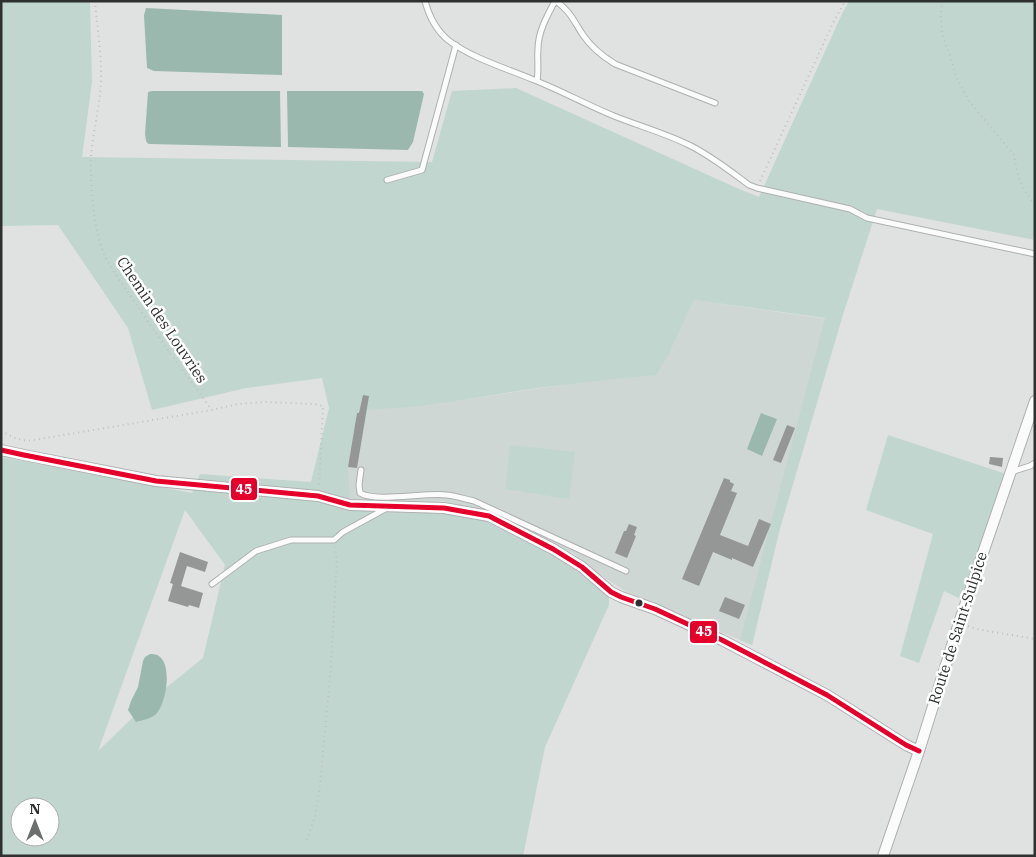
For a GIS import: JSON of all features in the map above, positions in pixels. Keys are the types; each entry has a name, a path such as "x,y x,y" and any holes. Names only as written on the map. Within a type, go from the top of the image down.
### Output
{"street":[{"name":"Route de Saint-Sulpice","path":"883,856 919,751 959,623 1035,401"},
{"path":"1,450 156,481 318,496 350,505 444,508 488,516 553,549 582,567 611,592 655,609 722,640 827,695 906,745 919,751"}],"lane":[{"path":"425,1 435,25 443,35 456,45 491,63 537,81 613,116 691,146 749,185 850,209 868,218 1035,254"},
{"path":"537,81 540,35 555,1 565,8 584,36 602,56 615,64 715,103"},
{"path":"387,180 422,170 456,45"},
{"path":"1010,472 1035,463"},
{"path":"361,470 360,493 365,496 447,495 474,501 626,571"},
{"path":"212,584 256,551 291,540 334,540 343,532 390,506"}],"path":[{"name":"Chemin des Louvries","path":"94,1 101,78 100,99 91,156 96,227 101,247 109,264 150,326 212,410"},
{"path":"757,188 844,1"},
{"path":"942,1 942,35 956,77 969,101 1014,155 1021,184 1035,207"},
{"path":"1,431 17,439 28,441 238,404 265,402 314,404 323,406 318,496"},
{"path":"307,840 315,817 320,785 331,666 337,559 334,540"},
{"path":"959,623 976,629 1035,639"}],"shaded area":[{"path":"1,1 90,1 92,82 82,157 432,162 452,91 516,88 759,197 849,1 1035,1 1035,240 877,209 841,321 780,528 752,645 740,640 825,318 694,300 669,354 656,375 536,388 410,407 359,410 359,413 357,413 348,467 351,508 444,513 488,520 560,558 609,595 609,605 545,747 523,856 1,856 1,457 192,493 200,474 311,482 329,408 322,378 246,388 152,410 128,328 58,225 1,226","holes":["185,510 225,565 203,658 151,700 98,751"]},
{"path":"146,8 282,15 282,75 154,71 147,68 144,15"},
{"path":"280,91 281,147 149,144 146,141 145,134 148,92"},
{"path":"287,91 422,91 424,94 413,142 408,150 288,147"},
{"path":"694,300 841,321 780,528 752,645 625,591 599,574 573,553 489,514 444,501 402,503 350,499 348,467 357,413 360,409 382,409 461,400 561,385 669,354"},
{"path":"761,413 777,419 762,456 747,449"},
{"path":"888,435 1006,474 963,600 944,591 919,663 900,656 933,534 866,510"},
{"path":"510,445 575,452 569,499 505,489"},
{"path":"150,654 158,655 163,661 166,669 166,690 160,709 155,715 136,722 128,710 138,687 143,661"}],"building":[{"path":"363,395 369,396 357,468 348,467 357,413 359,413"},
{"path":"787,425 795,428 781,463 773,460"},
{"path":"990,457 1003,458 1002,467 989,464"},
{"path":"724,478 734,484 731,491 737,493 720,535 748,546 759,519 771,524 753,567 713,552 699,586 682,579"},
{"path":"629,524 637,527 634,535 636,536 627,558 615,553"},
{"path":"180,552 208,562 205,572 187,566 181,586 203,593 199,608 168,601 173,584 170,583"},
{"path":"725,597 745,605 739,619 719,611"}],"transit line":[{"name":"45","path":"1,450 156,481 318,496 350,505 444,508 489,516 553,549 582,567 611,592 655,609 722,640 827,695 906,745 919,751"}]}
